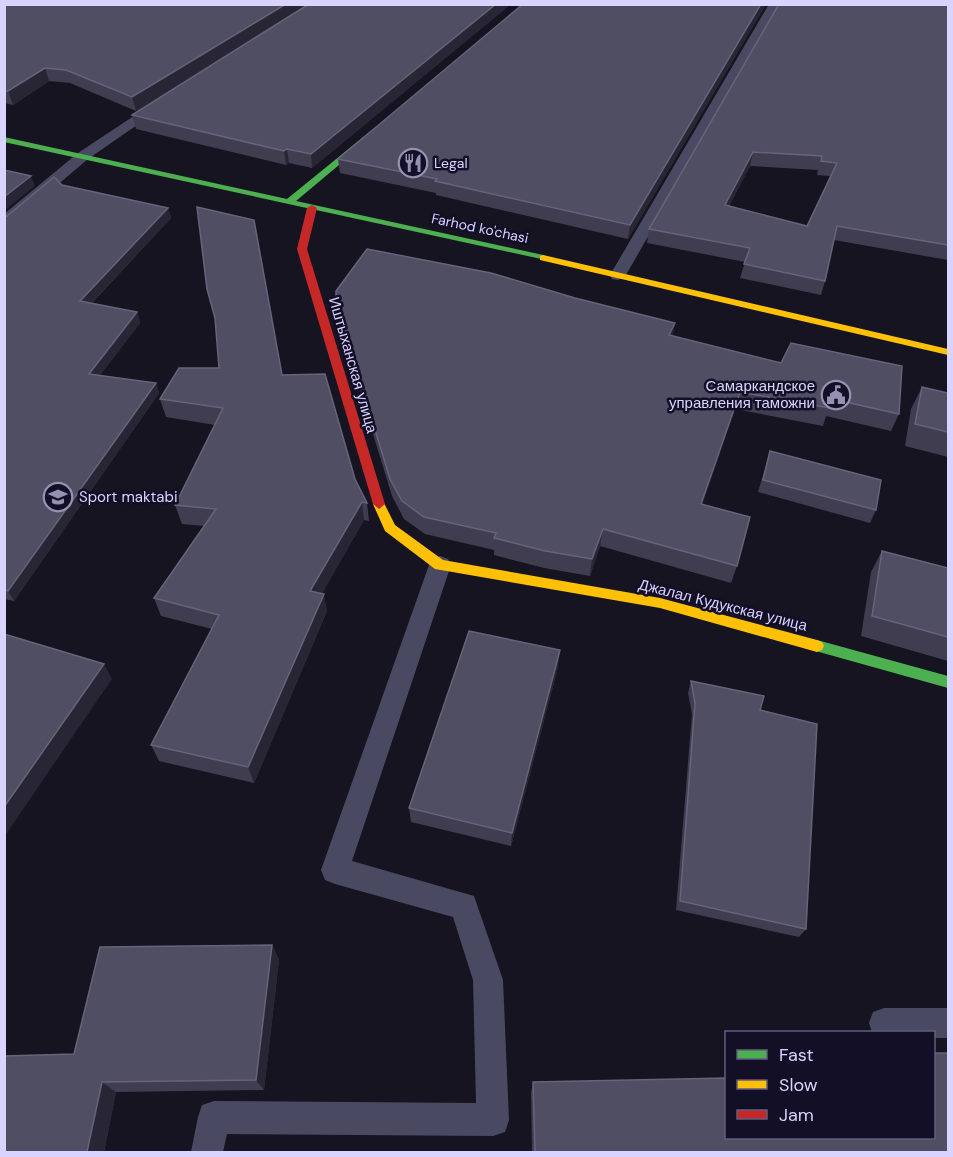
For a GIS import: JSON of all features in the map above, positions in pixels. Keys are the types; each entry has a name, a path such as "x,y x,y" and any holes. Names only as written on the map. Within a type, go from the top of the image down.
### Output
{"street":[{"path":"290,201 382,125"},
{"name":"Farhod ko'chasi","path":"4,139 618,274 948,352"},
{"name":"Иштыханская улица","path":"312,208 302,249 375,497 390,528"},
{"name":"Джалал Кудукская улица","path":"390,528 440,565 660,603 948,682"}],"lane":[{"path":"618,274 775,4"},
{"path":"4,222 83,156 166,99"},
{"path":"207,1152 214,1117 493,1120 488,980 464,906 334,870 440,565"},
{"path":"884,1023 948,1023"}],"building":[{"path":"8,4 286,4 132,97 66,70 45,68 8,91 4,91 4,6"},
{"path":"309,4 496,4 311,154 287,149 284,151 132,115"},
{"path":"523,4 761,4 630,225 435,181 437,179 338,159"},
{"path":"779,4 948,4 948,245 837,226 825,281 744,264 750,248 649,229","holes":["753,152 822,156 821,161 837,163 807,226 725,205"]},
{"path":"4,170 31,176 4,197"},
{"path":"54,177 62,185 168,208 80,301 137,312 89,374 156,383 8,591 4,590 4,217"},
{"path":"197,207 254,220 282,375 325,374 355,479 367,503 362,502 310,591 324,594 248,767 151,745 219,615 154,598 216,509 175,505 223,408 160,399 179,368 219,368 215,318 207,289"},
{"path":"367,249 491,273 575,298 675,323 669,335 781,363 791,343 902,366 899,414 832,399 829,408 740,392 701,504 750,517 737,566 603,529 592,559 545,551 494,538 496,533 424,517 402,501 390,479 336,303 336,291"},
{"path":"922,387 948,393 948,432 915,424"},
{"path":"770,451 881,480 876,510 763,480"},
{"path":"882,551 948,568 948,637 872,616"},
{"path":"469,631 560,650 512,833 409,808"},
{"path":"4,634 104,664 4,807"},
{"path":"691,681 764,696 760,710 817,724 806,929 680,901 695,703"},
{"path":"272,945 256,1080 102,1082 87,1152 4,1152 4,1056 74,1054 100,947"},
{"path":"935,1053 948,1053 948,1152 535,1152 533,1082 725,1078 725,1139 935,1139"}],"traffic: fast":[{"path":"290,201 373,132"},
{"path":"4,139 543,258"},
{"path":"817,646 948,682"}],"traffic: slow":[{"path":"543,258 948,352"},
{"path":"379,504 390,528 440,565 660,603 817,646"}],"traffic: jam":[{"path":"312,208 302,249 379,504"}],"place":[{"name":"Legal","path":"413,163"},
{"name":"Самаркандское управления таможни","path":"836,395"},
{"name":"Sport maktabi","path":"58,497"}]}
